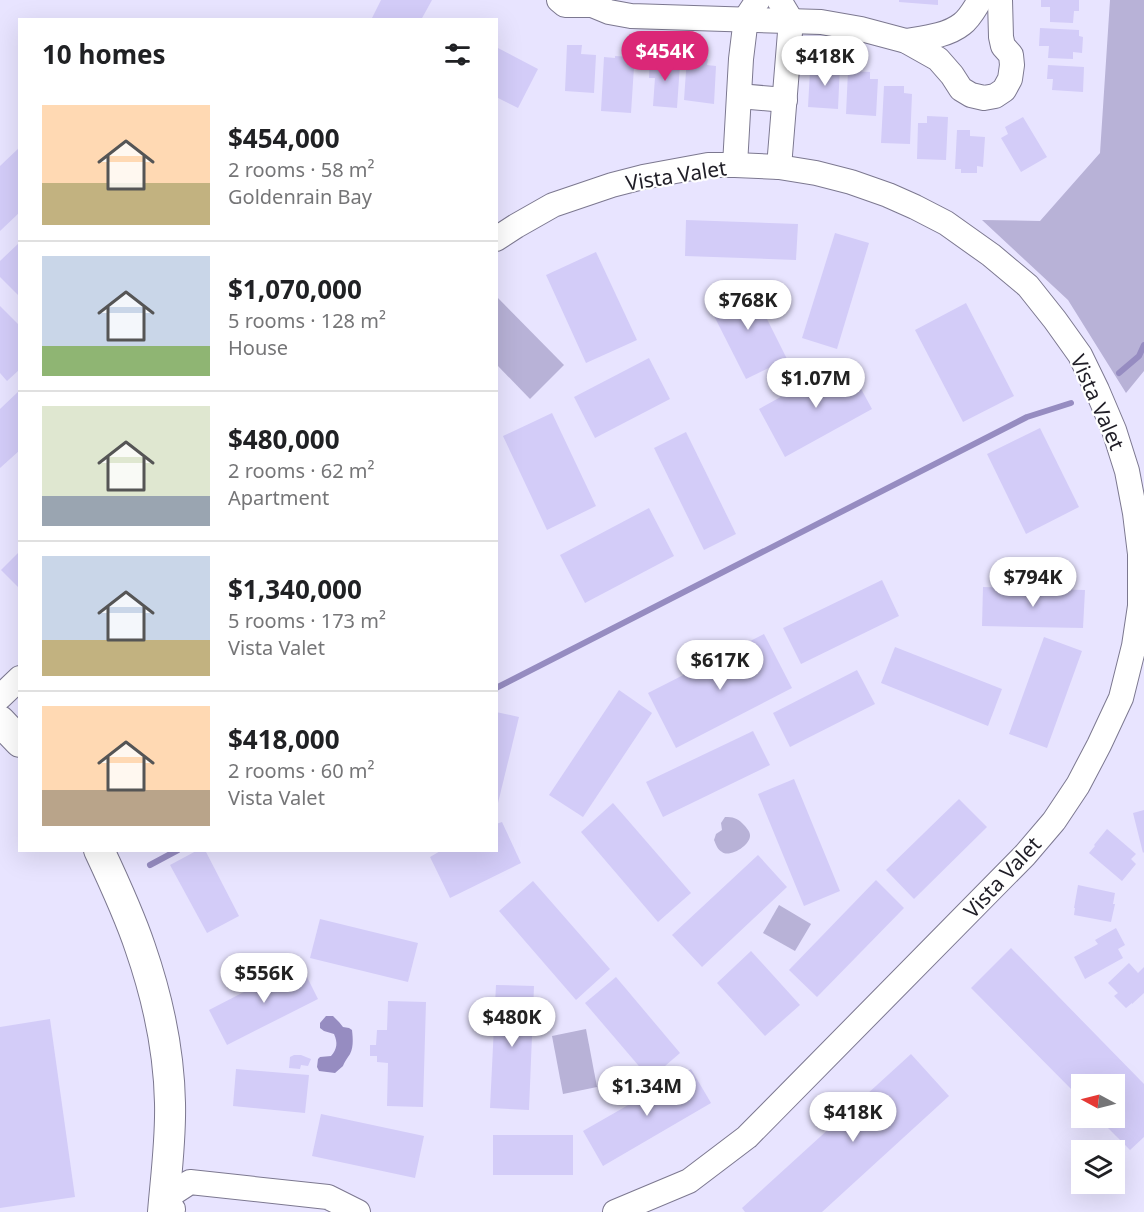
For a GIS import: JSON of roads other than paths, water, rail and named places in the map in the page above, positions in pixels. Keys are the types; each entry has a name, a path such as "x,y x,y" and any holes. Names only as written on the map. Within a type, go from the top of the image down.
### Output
{"street":[{"path":"559,0 565,4 589,3 609,12 631,15 752,9 785,10 906,41 938,59 961,89 971,95 984,98 995,96 1004,90 1010,79 1011,55 1003,46 1001,37 1000,0"},
{"path":"906,41 948,32 962,24 971,15 980,0"},
{"path":"735,165 741,59 752,9"},
{"path":"779,167 785,100 785,10"},
{"path":"739,96 785,100"},
{"name":"Vista Valet","path":"498,238 553,205 612,185 708,165 779,167 816,173 888,195 946,223 991,255 1028,286 1080,355 1114,430 1127,471 1140,554 1139,647 1134,686 1121,698 1078,784 1054,821 1025,855 747,1137 689,1181 615,1212"},
{"path":"0,697 18,680"},
{"path":"100,852 141,948 154,993 165,1045 170,1102 167,1208"},
{"path":"167,1208 190,1182 328,1197 358,1212"}],"waterway":[{"path":"1119,373 1139,356 1144,345"},
{"path":"498,687 1027,417 1071,403"},
{"path":"150,865 174,852"}]}
